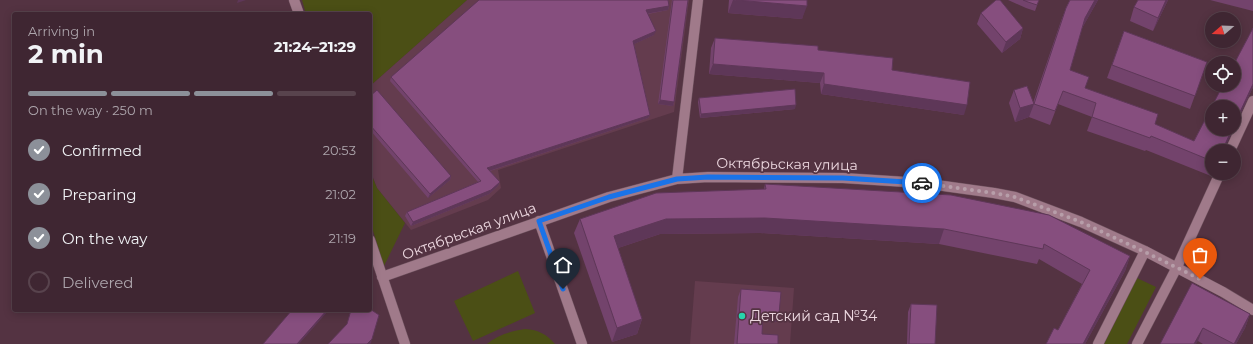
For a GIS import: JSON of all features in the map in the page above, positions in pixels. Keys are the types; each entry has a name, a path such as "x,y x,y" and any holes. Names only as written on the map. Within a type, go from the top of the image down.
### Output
{"street":[{"path":"294,0 298,12"},
{"path":"677,179 698,0"},
{"path":"1233,144 1253,101"},
{"name":"Октябрьская улица","path":"382,277 609,197 677,179 708,177 843,178 922,183 1015,197 1081,222 1177,267 1224,292 1253,310"},
{"path":"1137,344 1177,267 1217,180"},
{"path":"539,221 582,344"},
{"path":"372,246 405,344"},
{"path":"1098,344 1145,252"}],"shaded area":[{"path":"467,0 689,0 674,112 498,170 501,188 488,200 411,230 377,188 372,175 372,84"},
{"name":"Детский сад №34","path":"695,281 794,288 790,344 690,344"}],"green space":[{"path":"302,0 467,0 372,84 372,12 305,12"},
{"path":"372,176 377,188 405,223 384,266 372,227"},
{"path":"518,271 535,313 473,341 454,301"},
{"path":"1137,278 1156,287 1127,344 1104,344"},
{"path":"525,329 542,333 555,344 487,344 495,338 505,334"}],"building":[{"path":"479,0 668,0 669,6 646,10 656,31 633,41 650,115 487,168 500,182 491,190 413,222 407,212 481,181 391,77"},
{"path":"673,0 688,0 674,102 660,100"},
{"path":"736,0 807,0 807,6"},
{"path":"996,0 1000,0 1023,28 1006,42 981,13"},
{"path":"1023,0 1039,0 1037,5"},
{"path":"1070,0 1095,0 1085,18 1070,70 1089,77 1085,88 1158,114 1155,124 1194,141 1205,120 1205,136 1229,136 1225,144 1205,144 1205,158 1151,136 1150,138 1092,117 1096,103 1063,91 1055,111 1034,104"},
{"path":"1138,0 1166,0 1158,18 1134,7"},
{"path":"1253,28 1253,84 1241,110 1241,100 1215,100 1219,92 1241,92 1241,56 1238,56"},
{"path":"1124,31 1205,61 1205,68 1195,96 1112,65"},
{"path":"715,38 818,46 818,50 893,58 892,70 970,82 967,105 824,84 824,73 713,64"},
{"path":"1027,86 1034,104 1020,108 1014,90"},
{"path":"795,89 796,105 701,114 699,98"},
{"path":"377,90 451,176 430,194 372,127 372,94"},
{"path":"765,184 951,195 1049,215 1130,256 1083,344 1046,344 1054,328 1058,330 1090,270 1044,244 1043,249 944,229 765,218 666,219 614,236 642,319 617,328 580,219 656,193 766,189"},
{"path":"1192,283 1250,314 1234,344 1203,328 1194,344 1160,344"},
{"path":"741,289 781,292 779,314 763,313 762,334 778,335 778,344 737,344"},
{"path":"911,304 937,305 935,344 909,344"},
{"path":"372,310 379,315 372,339 367,344 328,344 347,324 350,312 372,312"},
{"path":"290,312 325,312 297,344 263,344"}],"way so far":[{"path":"922,183 1015,197 1081,222 1200,279"}],"place":[{"name":"Детский сад №34","path":"742,316"}],"route":[{"path":"563,289 539,221 609,197 677,179 708,177 843,178 922,183"}]}
